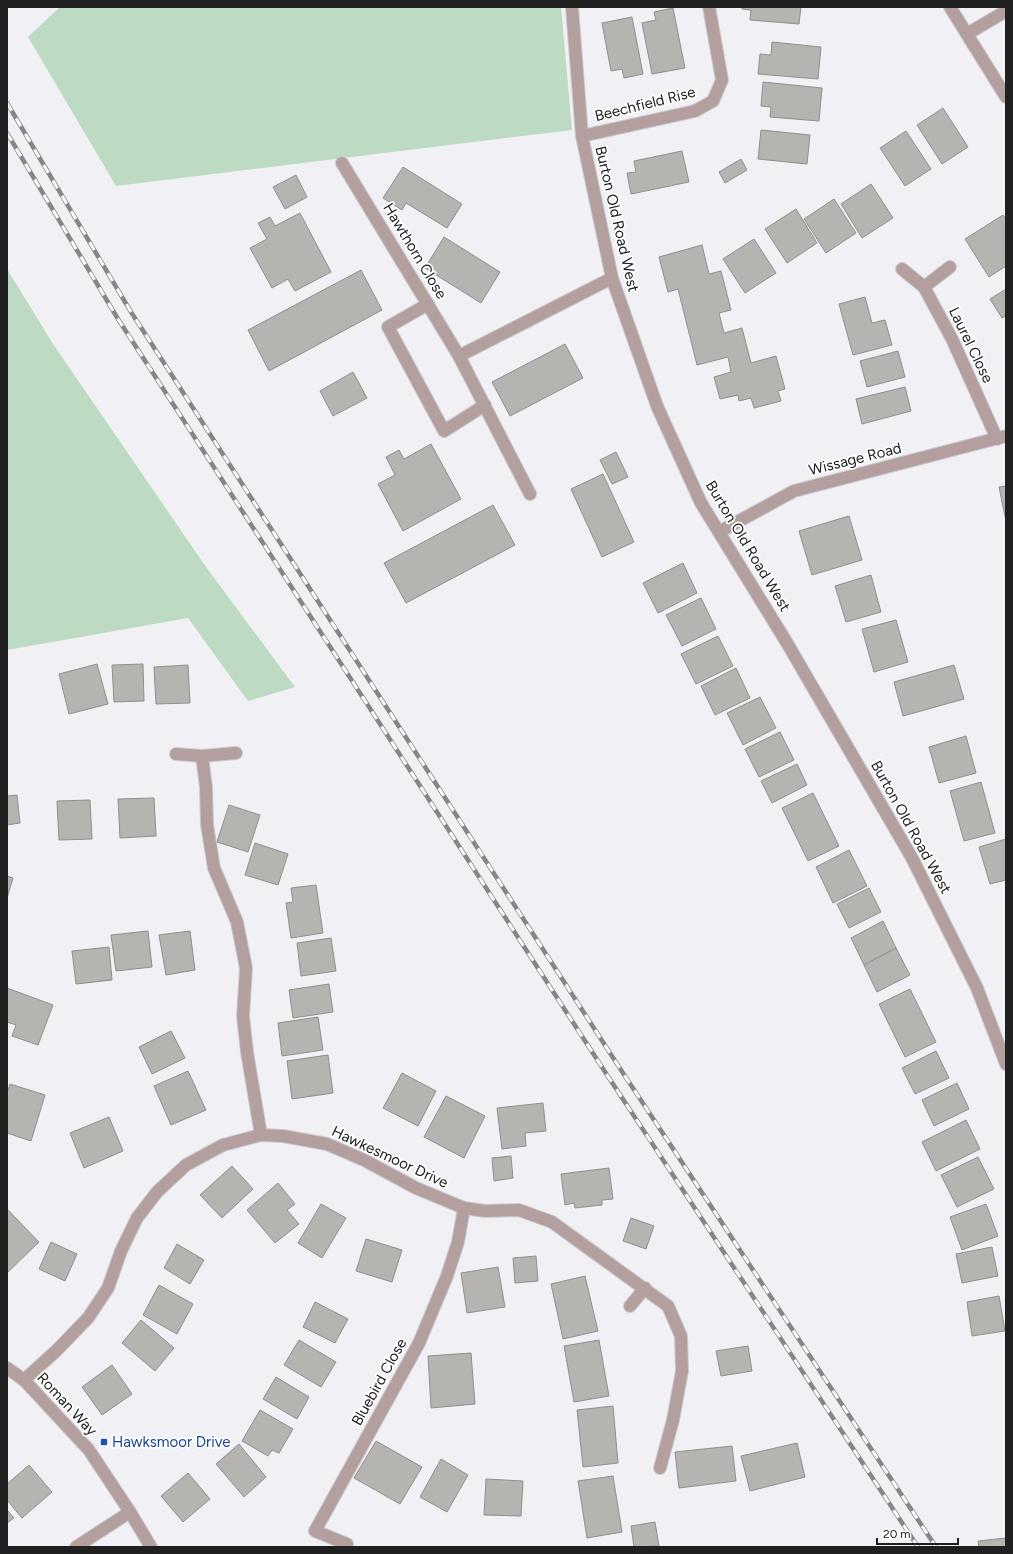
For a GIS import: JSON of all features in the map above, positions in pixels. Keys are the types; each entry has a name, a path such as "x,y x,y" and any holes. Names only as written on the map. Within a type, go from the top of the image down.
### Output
{"street":[{"name":"Burton Old Road West","path":"572,7 582,136 612,278 657,406 701,503 787,643 912,858 977,988 1006,1064"},
{"name":"Beechfield Rise","path":"582,136 695,111 713,102 722,80 709,7"},
{"path":"950,7 1006,97"},
{"path":"968,34 1006,11"},
{"name":"Hawthorn Close","path":"342,163 460,356 530,494"},
{"path":"924,287 950,267"},
{"name":"Laurel Close","path":"902,270 924,287 1002,438"},
{"path":"460,356 612,278"},
{"path":"428,304 388,327 444,431 487,409"},
{"name":"Wissage Road","path":"719,532 794,491 1002,438"},
{"path":"176,754 202,756 236,753"},
{"path":"202,756 206,788 207,825 214,868 237,922 246,968 244,1024 247,1052 261,1135"},
{"name":"Hawkesmoor Drive","path":"24,1380 56,1351 88,1318 108,1288 121,1251 137,1218 158,1192 186,1165 222,1145 261,1135 283,1136 327,1144 364,1160 416,1188 464,1208 485,1211 519,1210 552,1222 668,1306 681,1336 682,1371 673,1420 660,1468"},
{"name":"Bluebird Close","path":"347,1544 315,1531 419,1343 447,1276 458,1242 464,1208"},
{"path":"630,1306 645,1288"},
{"name":"Roman Way","path":"7,1368 24,1380 89,1450 151,1547"},
{"path":"76,1547 130,1512"}],"green space":[{"path":"60,7 561,7 572,130 116,186 28,37"},
{"path":"7,269 53,344 206,567 295,687 248,701 188,618 7,650"}],"building":[{"path":"742,7 801,7 799,24 750,20 751,10 742,9"},
{"path":"673,8 685,68 652,74 642,23 656,20 654,12"},
{"path":"632,17 643,74 624,78 622,69 611,71 602,23"},
{"path":"772,42 821,47 818,79 758,74 760,54 771,55"},
{"path":"763,82 822,88 819,121 770,117 771,107 761,106"},
{"path":"943,108 968,147 942,164 917,125"},
{"path":"761,130 810,135 807,164 758,159"},
{"path":"906,131 931,169 905,186 880,148"},
{"path":"682,151 689,182 631,194 627,173 636,172 634,161"},
{"path":"741,159 747,170 725,183 719,172"},
{"path":"403,167 462,204 447,228 406,203 402,210 383,198"},
{"path":"296,175 307,197 285,209 273,187"},
{"path":"871,184 893,218 862,238 841,204"},
{"path":"834,199 856,233 826,253 804,219"},
{"path":"796,209 817,243 787,263 765,229"},
{"path":"300,213 331,272 295,291 288,279 272,288 250,248 267,239 258,223 270,217 275,226"},
{"path":"1003,215 1006,219 1006,266 989,277 965,239"},
{"path":"444,237 500,272 481,303 425,268"},
{"path":"754,239 776,273 745,293 723,259"},
{"path":"702,245 709,274 721,271 731,310 719,313 724,333 742,328 751,363 776,356 785,389 778,391 781,401 754,408 751,398 739,401 738,395 720,399 714,377 731,372 728,357 697,365 678,289 668,292 659,257"},
{"path":"361,270 382,310 269,371 248,330"},
{"path":"1006,289 1006,316 1002,318 990,299"},
{"path":"865,297 872,323 885,320 892,345 853,355 839,304"},
{"path":"565,344 583,378 510,416 492,382"},
{"path":"898,351 905,377 867,387 860,361"},
{"path":"353,372 367,398 333,416 320,391"},
{"path":"905,387 911,411 862,424 856,399"},
{"path":"431,444 461,499 403,531 378,484 395,475 386,457 399,450 404,459"},
{"path":"616,452 628,477 612,484 600,460"},
{"path":"603,474 634,542 602,557 571,489"},
{"path":"1006,486 1006,521 999,487"},
{"path":"493,505 515,545 406,603 384,563"},
{"path":"849,516 862,560 812,575 799,531"},
{"path":"683,563 697,593 658,613 643,583"},
{"path":"871,575 881,612 846,622 835,586"},
{"path":"701,598 716,629 682,646 666,615"},
{"path":"896,620 908,662 874,672 862,629"},
{"path":"718,636 733,666 696,684 681,654"},
{"path":"97,664 108,704 69,714 59,674"},
{"path":"143,664 144,701 114,702 112,665"},
{"path":"188,665 190,703 156,704 154,667"},
{"path":"954,665 964,699 903,716 894,682"},
{"path":"736,668 750,698 715,715 701,686"},
{"path":"760,697 776,728 743,745 727,713"},
{"path":"780,732 794,760 759,777 745,749"},
{"path":"966,736 976,773 939,783 929,747"},
{"path":"797,764 807,785 772,803 761,781"},
{"path":"981,782 995,833 964,841 950,791"},
{"path":"813,793 839,846 808,861 782,808"},
{"path":"17,795 20,823 7,825 7,796"},
{"path":"154,798 156,836 120,838 118,799"},
{"path":"90,800 92,839 59,840 57,801"},
{"path":"229,805 260,815 248,852 217,842"},
{"path":"1006,839 1006,880 990,884 979,847"},
{"path":"255,843 288,854 278,885 245,875"},
{"path":"849,850 867,886 833,903 816,867"},
{"path":"7,876 13,878 7,898"},
{"path":"316,885 323,933 291,938 286,903 293,902 291,888"},
{"path":"869,888 881,912 849,928 837,904"},
{"path":"883,921 896,948 864,965 851,938"},
{"path":"148,931 152,967 116,971 111,935"},
{"path":"190,931 195,970 166,975 159,935"},
{"path":"331,938 336,971 301,976 297,943"},
{"path":"109,947 112,980 76,984 72,951"},
{"path":"896,948 910,975 877,992 864,965"},
{"path":"329,984 333,1012 293,1018 289,990"},
{"path":"7,988 53,1005 38,1045 12,1036 16,1025 7,1022"},
{"path":"910,989 936,1042 905,1057 879,1004"},
{"path":"318,1017 323,1050 282,1056 278,1023"},
{"path":"171,1031 185,1058 152,1074 139,1047"},
{"path":"936,1051 949,1078 915,1094 902,1068"},
{"path":"328,1055 333,1093 292,1099 287,1061"},
{"path":"188,1071 206,1110 171,1125 154,1086"},
{"path":"402,1073 436,1091 418,1126 383,1108"},
{"path":"957,1083 969,1109 934,1126 922,1100"},
{"path":"10,1084 45,1095 31,1141 7,1133 7,1093"},
{"path":"446,1096 485,1116 464,1158 424,1137"},
{"path":"543,1103 546,1131 525,1133 526,1146 502,1149 497,1108"},
{"path":"109,1117 123,1151 84,1168 70,1133"},
{"path":"966,1120 980,1149 936,1171 922,1142"},
{"path":"511,1156 513,1178 494,1181 492,1158"},
{"path":"978,1157 994,1189 957,1207 941,1175"},
{"path":"232,1166 253,1189 222,1218 200,1195"},
{"path":"609,1168 613,1199 602,1200 602,1205 575,1208 574,1203 565,1205 561,1174"},
{"path":"278,1183 295,1204 287,1210 299,1224 275,1243 247,1210"},
{"path":"321,1204 346,1218 322,1258 298,1243"},
{"path":"986,1204 998,1236 962,1250 950,1217"},
{"path":"7,1209 39,1242 8,1272 7,1270"},
{"path":"631,1218 654,1226 646,1249 623,1241"},
{"path":"366,1239 402,1250 392,1282 356,1271"},
{"path":"51,1242 77,1254 65,1281 39,1269"},
{"path":"177,1244 204,1260 190,1284 164,1268"},
{"path":"992,1247 998,1276 962,1283 956,1254"},
{"path":"536,1256 538,1281 515,1283 513,1258"},
{"path":"498,1267 505,1307 467,1313 461,1273"},
{"path":"585,1276 598,1331 563,1339 551,1284"},
{"path":"159,1285 193,1304 177,1334 143,1315"},
{"path":"999,1296 1005,1331 972,1336 967,1302"},
{"path":"315,1302 348,1319 335,1343 303,1327"},
{"path":"141,1320 174,1348 155,1371 122,1343"},
{"path":"299,1340 336,1362 321,1387 284,1365"},
{"path":"599,1340 609,1396 574,1402 564,1346"},
{"path":"748,1346 752,1371 721,1376 716,1351"},
{"path":"471,1353 475,1404 431,1408 428,1356"},
{"path":"112,1365 132,1394 102,1415 82,1387"},
{"path":"276,1377 309,1397 297,1419 263,1399"},
{"path":"613,1406 618,1463 583,1467 577,1410"},
{"path":"260,1410 293,1429 279,1453 272,1450 268,1456 242,1441"},
{"path":"376,1441 422,1467 400,1504 354,1478"},
{"path":"797,1443 805,1477 750,1491 741,1456"},
{"path":"239,1444 266,1477 244,1497 216,1464"},
{"path":"732,1446 736,1481 679,1488 675,1452"},
{"path":"441,1459 468,1475 447,1512 420,1497"},
{"path":"29,1465 52,1492 22,1518 7,1500 7,1484"},
{"path":"188,1473 210,1499 183,1522 161,1496"},
{"path":"613,1476 622,1532 587,1538 578,1481"},
{"path":"486,1479 523,1481 521,1516 484,1515"},
{"path":"7,1510 14,1518 7,1523"},
{"path":"655,1522 659,1546 634,1547 631,1526"},
{"path":"1006,1538 1006,1547 979,1547 978,1541"}],"railway":[{"path":"7,103 131,312 621,1070 936,1547"},
{"path":"7,133 118,319 609,1078 918,1547"}],"place":[{"name":"Hawksmoor Drive","path":"104,1442"}]}
